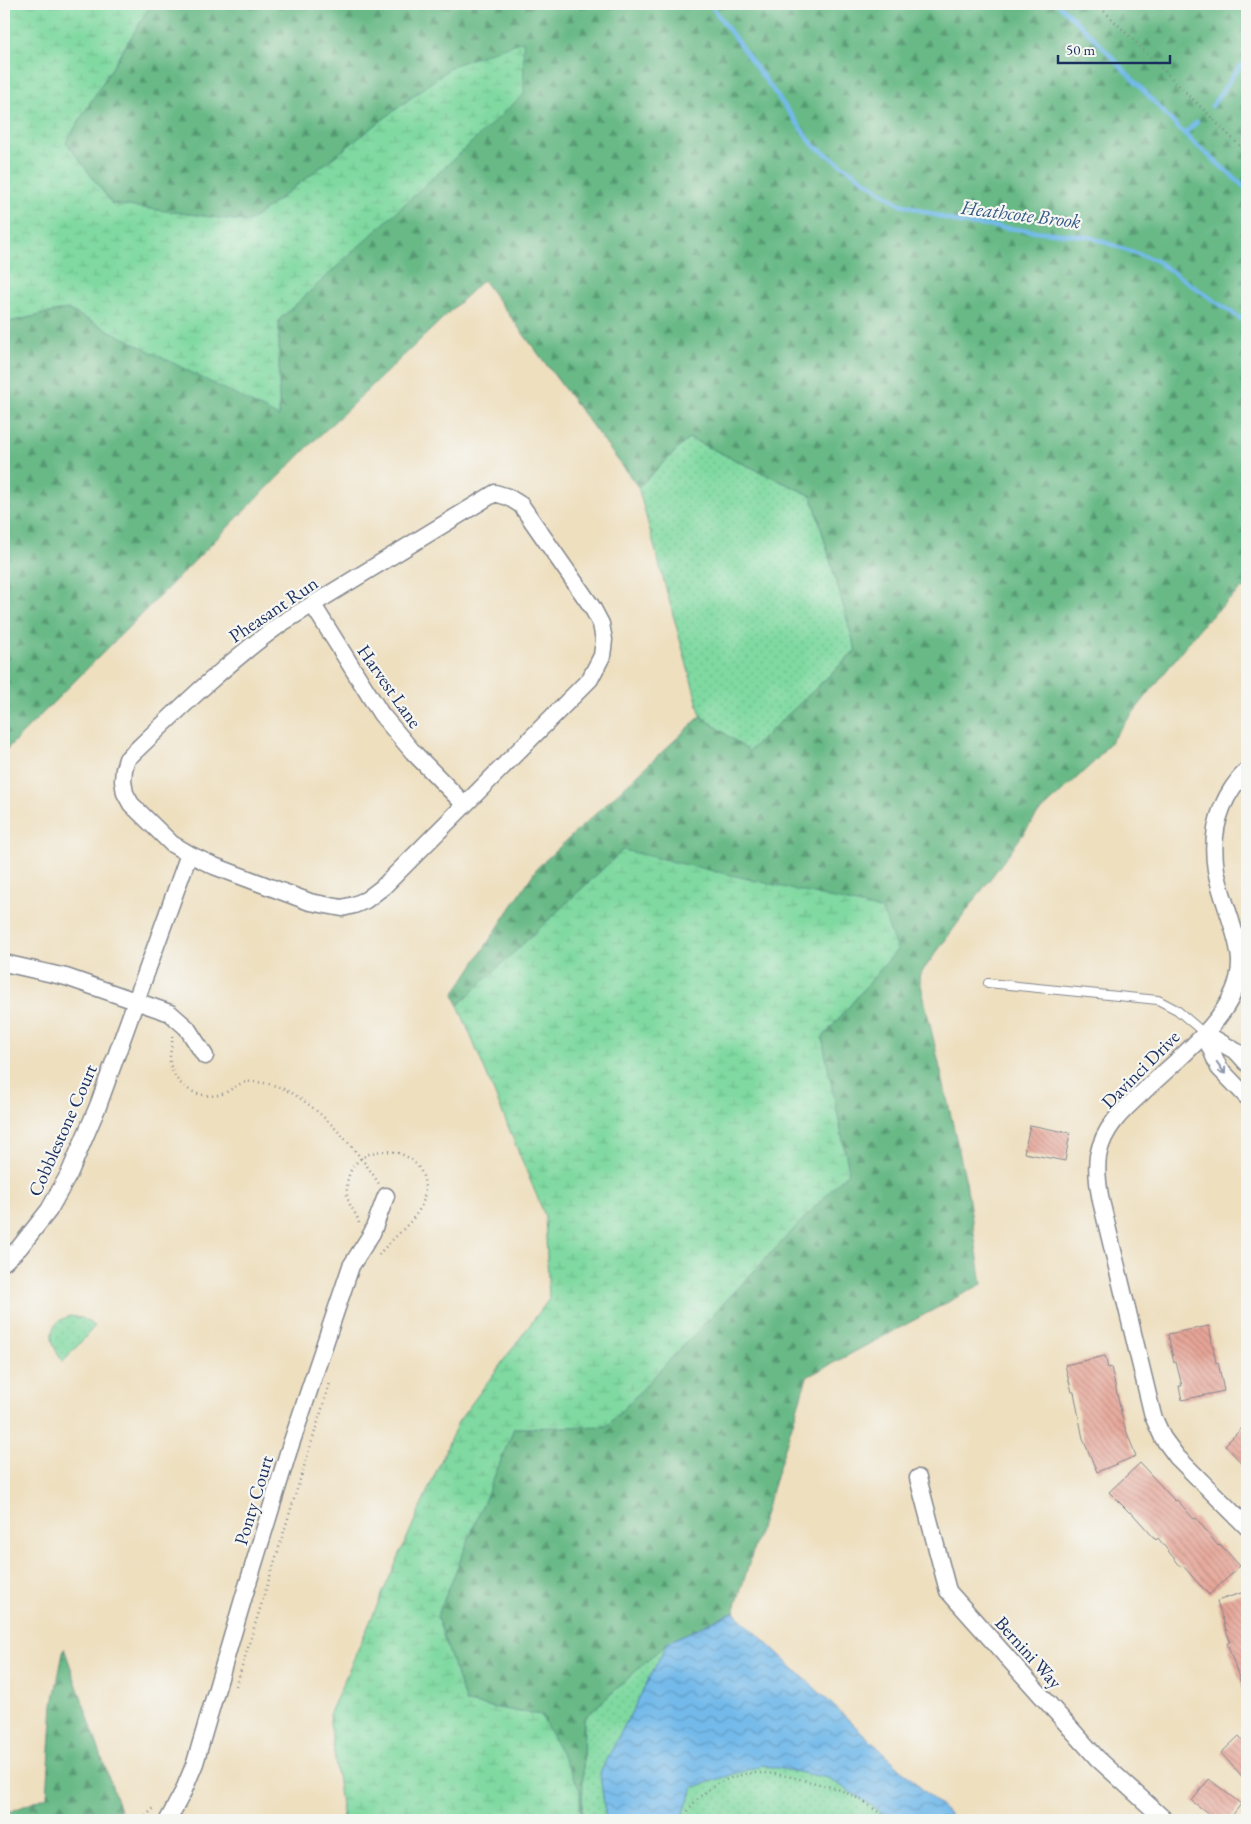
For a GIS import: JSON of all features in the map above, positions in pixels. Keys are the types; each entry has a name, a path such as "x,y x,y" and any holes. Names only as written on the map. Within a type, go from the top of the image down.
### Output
{"street":[{"name":"Pheasant Run","path":"495,493 521,505 592,607 600,624 604,640 602,656 597,668 584,685 464,804 383,887 366,900 342,908 310,902 214,866 189,854 172,844 131,804 125,793 123,781 127,759 195,693 246,650 282,623 495,493"},
{"name":"Harvest Lane","path":"313,605 381,714 413,752 464,804"},
{"name":"Davinci Drive","path":"1247,770 1237,780 1221,807 1216,827 1214,852 1216,872 1240,950 1240,969 1234,990 1227,1006 1204,1033 1118,1115 1105,1135 1098,1156 1097,1178 1153,1416 1163,1438 1177,1457 1247,1527"},
{"name":"Cobblestone Court","path":"4,1262 19,1248 49,1210 69,1174 98,1106 189,854"},
{"path":"4,964 66,977 170,1013 187,1028 205,1056"},
{"path":"1204,1033 1237,1052 1247,1062"},
{"path":"1204,1033 1219,1068 1247,1097"},
{"name":"Ponty Court","path":"168,1820 183,1792 195,1763 282,1472 351,1266 372,1233 386,1196"},
{"name":"Bernini Way","path":"918,1478 948,1591 1097,1758 1165,1820"}],"lane":[{"path":"988,983 1158,1000 1177,1010 1204,1033"}],"path":[{"path":"1097,4 1247,153"},
{"path":"170,1013 164,1025 172,1034 170,1062 174,1074 186,1088 203,1095 217,1095 239,1084 250,1082 285,1090 308,1103 362,1158 386,1196"},
{"path":"362,1158 376,1151 387,1150 406,1156 415,1163 422,1174 424,1186 424,1199 418,1213 385,1246 374,1262"},
{"path":"234,1692 331,1380"},
{"path":"683,1820 694,1802 708,1789 743,1774 762,1773 788,1776 836,1789 852,1795 890,1820"}],"green space":[{"path":"7,4 150,4 66,142 112,204 249,222 454,65 523,41 524,94 279,320 279,417 67,309 4,323 4,8"},
{"path":"150,4 1247,4 1247,592 1242,588 1203,624 1096,760 1037,815 919,976 966,1182 982,1284 807,1377 734,1612 668,1642 584,1718 582,1820 580,1820 580,1790 541,1715 466,1703 437,1617 514,1428 607,1426 849,1171 822,1038 897,950 623,850 458,1005 454,994 537,868 701,716 749,751 856,651 812,496 689,438 638,487 483,280 315,440 4,752 4,323 67,309 279,416 279,320 524,93 454,65 249,222 112,204 66,142"},
{"path":"689,438 812,496 856,650 749,752 701,716 638,487"},
{"path":"623,850 882,910 897,950 822,1038 849,1171 607,1426 514,1428 437,1617 466,1703 541,1715 580,1790 580,1820 343,1820 329,1715 458,1422 549,1299 545,1216 458,1005"},
{"path":"70,1316 82,1318 95,1326 63,1362 55,1348 52,1335 56,1324"},
{"path":"668,1642 600,1773 606,1820 582,1820 584,1718"},
{"path":"64,1648 120,1810 92,1820 4,1820 4,1814 47,1797 53,1704"},
{"path":"762,1765 829,1778 894,1820 680,1820 694,1787"}],"water":[{"path":"734,1612 955,1820 894,1820 829,1778 762,1765 694,1787 680,1820 606,1820 600,1773 668,1642"}],"building":[{"path":"1030,1125 1070,1133 1065,1161 1024,1153"},
{"path":"1209,1326 1224,1391 1182,1400 1179,1386 1182,1386 1176,1362 1174,1363 1168,1334"},
{"path":"1105,1356 1108,1368 1111,1367 1124,1425 1136,1456 1097,1472 1083,1439 1074,1392 1072,1392 1065,1365"},
{"path":"1247,1423 1247,1469 1225,1445"},
{"path":"1140,1463 1175,1501 1177,1500 1194,1519 1196,1518 1218,1546 1220,1544 1240,1566 1209,1595 1183,1566 1181,1567 1158,1538 1156,1540 1131,1512 1109,1492"},
{"path":"1247,1591 1247,1694 1245,1695 1227,1643 1230,1642 1217,1601"},
{"path":"1239,1736 1247,1745 1247,1782 1221,1753"},
{"path":"1209,1779 1241,1804 1229,1820 1217,1820 1192,1801"}],"waterway":[{"name":"Heathcote Brook","path":"710,4 813,145 898,203 960,223 1090,237 1155,260 1247,323"},
{"path":"1058,4 1096,40 1184,134 1247,189"},
{"path":"1212,106 1237,70 1247,60"},
{"path":"1184,134 1197,122"}]}
